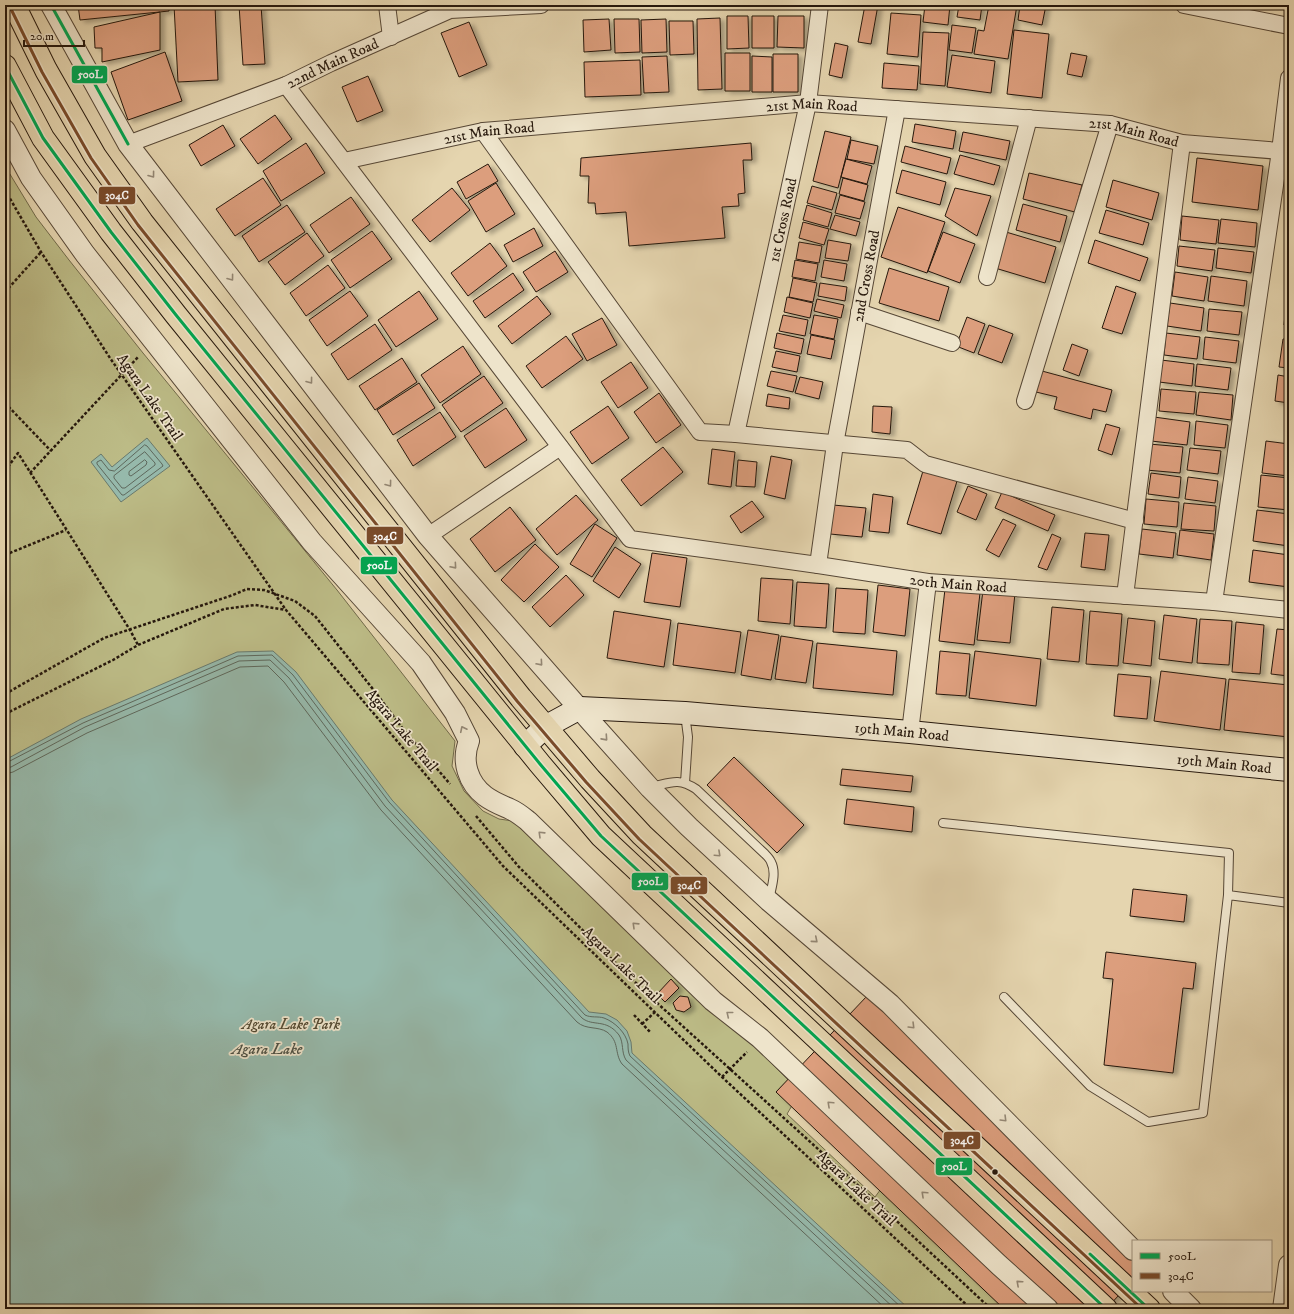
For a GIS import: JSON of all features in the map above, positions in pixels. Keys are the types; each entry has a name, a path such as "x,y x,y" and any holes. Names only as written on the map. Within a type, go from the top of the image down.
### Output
{"highway":[{"path":"14,5 46,70 95,156 142,222 521,698 590,779 642,835 1149,1309"},
{"path":"5,66 43,138 111,232 176,315 525,746 601,836 1106,1309"}],"main road":[{"path":"525,746 545,727 580,708"},
{"name":"19th Main Road","path":"580,708 685,713 910,732 1289,770"}],"street":[{"path":"51,5 128,144 428,536 650,788 689,827 769,901 890,1004 1132,1249"},
{"path":"387,5 391,37"},
{"name":"22nd Main Road","path":"128,144 286,86 331,63 450,10 541,5"},
{"name":"1st Cross Road","path":"736,434 808,103 820,5"},
{"path":"1184,5 1289,26"},
{"path":"1214,602 1280,151 1289,78"},
{"path":"286,86 560,447 428,536"},
{"name":"21st Main Road","path":"344,161 483,131 808,103 1110,124 1182,143 1280,151"},
{"name":"2nd Cross Road","path":"818,565 835,444 898,109"},
{"path":"987,278 1029,118"},
{"path":"1025,400 1110,124"},
{"path":"5,130 31,178 85,254 312,542 421,664 463,727 469,741 466,748 465,759 467,770 471,780 484,796 498,805 512,809 528,821 713,1001 760,1038 999,1265 1048,1309"},
{"path":"483,131 700,432 907,450 925,464 1134,521"},
{"path":"1125,596 1182,143"},
{"path":"860,312 952,343"},
{"name":"20th Main Road","path":"560,447 630,539 928,582 1214,602 1289,610"},
{"path":"910,732 928,582"},
{"path":"1283,1309 1289,1265"},
{"path":"1174,1292 1191,1309"}],"lane":[{"path":"685,713 688,737 685,782"},
{"path":"650,788 676,781 685,782 696,789 771,862 774,871 769,901"},
{"path":"943,823 1229,853 1228,894 1203,1113 1148,1122 1090,1086 1004,997"},
{"path":"1228,894 1289,903"}],"path":[{"name":"Agara Lake Trail","path":"5,190 41,252 122,375 274,594 503,866 722,1077 971,1309"},
{"path":"5,292 41,252"},
{"path":"30,473 153,341"},
{"path":"5,403 50,451"},
{"path":"5,471 18,453 138,645"},
{"path":"5,555 66,530"},
{"path":"5,694 104,638 247,589 264,590 295,601 315,616 376,692 403,729 453,788"},
{"path":"5,714 113,660 138,645 224,609 255,605 286,610"},
{"path":"473,812 519,867 645,992 873,1199 991,1309"},
{"path":"642,1024 655,1012"},
{"path":"634,1015 651,1033"},
{"path":"722,1077 760,1038"}],"green space":[{"name":"Agara Lake","path":"5,166 36,217 69,260 337,590 455,741 452,766 464,791 483,811 499,819 520,822 754,1046 800,1092 787,1114 875,1197 889,1178 1025,1309 5,1309"}],"water":[{"path":"147,438 170,466 121,502 91,462 101,454 112,467"},
{"name":"Agara Lake","path":"273,651 296,672 392,800 589,1012 606,1014 617,1020 627,1031 631,1042 632,1053 909,1309 5,1309 5,760 81,719 237,652"}],"building":[{"path":"78,5 169,5 169,11 80,20"},
{"path":"174,5 215,5 218,80 178,82"},
{"path":"239,5 261,5 265,64 243,65"},
{"path":"865,5 878,5 871,44 858,42"},
{"path":"925,5 950,5 948,25 923,22"},
{"path":"959,5 982,5 980,20 957,17"},
{"path":"989,5 1017,5 1008,59 974,54 978,30 984,31"},
{"path":"1020,5 1046,5 1042,25 1018,20"},
{"path":"160,12 160,50 102,62 102,48 95,48 94,27"},
{"path":"891,13 921,15 918,57 887,54"},
{"path":"727,16 748,16 749,48 727,49"},
{"path":"752,16 774,16 774,48 752,48"},
{"path":"778,16 804,16 804,48 777,47"},
{"path":"720,18 722,89 698,90 697,19"},
{"path":"609,19 611,50 584,52 583,20"},
{"path":"614,19 639,19 640,52 615,53"},
{"path":"666,19 667,52 642,53 641,20"},
{"path":"669,21 693,21 694,54 670,55"},
{"path":"469,22 487,65 459,77 441,33"},
{"path":"952,25 976,28 972,53 949,50"},
{"path":"1014,30 1049,34 1042,98 1007,94"},
{"path":"923,32 949,33 945,86 920,84"},
{"path":"835,43 848,46 842,78 829,75"},
{"path":"165,52 182,101 128,120 111,72"},
{"path":"725,53 750,53 750,91 725,91"},
{"path":"1071,53 1087,56 1082,77 1067,74"},
{"path":"773,54 798,54 798,92 773,92"},
{"path":"952,55 995,61 991,93 947,87"},
{"path":"667,56 669,92 644,93 642,57"},
{"path":"752,56 772,57 772,92 752,92"},
{"path":"640,60 641,95 585,97 584,62"},
{"path":"884,63 919,66 917,90 882,88"},
{"path":"368,76 383,111 357,122 342,87"},
{"path":"275,115 292,139 258,164 240,139"},
{"path":"915,124 956,131 953,149 912,142"},
{"path":"223,125 235,146 201,166 189,145"},
{"path":"825,131 851,137 838,188 813,181"},
{"path":"963,132 1010,141 1006,160 959,151"},
{"path":"851,140 878,146 874,164 847,159"},
{"path":"306,143 325,173 281,201 263,171"},
{"path":"751,143 752,160 743,160 745,193 738,194 739,206 722,207 725,238 629,246 626,212 596,214 595,203 588,203 589,176 580,176 581,158"},
{"path":"905,146 951,158 947,174 901,162"},
{"path":"960,155 1000,166 994,185 954,174"},
{"path":"1197,158 1263,166 1258,210 1192,202"},
{"path":"846,159 872,166 867,184 841,177"},
{"path":"488,164 498,181 466,199 457,182"},
{"path":"902,170 946,182 940,205 896,193"},
{"path":"1029,173 1082,185 1075,212 1023,199"},
{"path":"263,178 281,205 235,236 216,209"},
{"path":"843,178 868,185 864,201 839,194"},
{"path":"1113,180 1159,193 1152,220 1106,207"},
{"path":"496,183 515,214 486,232 468,201"},
{"path":"812,186 837,193 832,210 807,203"},
{"path":"452,188 470,210 430,242 412,220"},
{"path":"955,188 991,196 977,236 945,216"},
{"path":"840,195 865,202 860,219 835,213"},
{"path":"351,197 370,224 329,253 310,225"},
{"path":"1023,204 1067,216 1060,242 1016,230"},
{"path":"287,205 305,232 259,262 242,236"},
{"path":"807,205 832,213 828,227 803,220"},
{"path":"898,207 945,222 927,273 881,257"},
{"path":"1106,210 1149,223 1143,245 1099,233"},
{"path":"835,215 860,222 856,236 830,229"},
{"path":"1182,216 1219,220 1216,244 1180,240"},
{"path":"1221,219 1257,223 1255,247 1218,243"},
{"path":"803,222 829,229 824,245 799,238"},
{"path":"534,228 543,246 513,262 504,245"},
{"path":"372,231 392,259 350,288 331,260"},
{"path":"943,232 975,244 960,283 928,271"},
{"path":"1006,232 1056,247 1045,283 995,268"},
{"path":"307,233 324,256 285,285 268,262"},
{"path":"828,240 851,244 848,261 825,258"},
{"path":"1095,240 1148,258 1140,281 1088,263"},
{"path":"799,242 822,246 819,263 796,259"},
{"path":"490,243 507,266 468,296 451,273"},
{"path":"1179,246 1215,250 1212,271 1177,266"},
{"path":"1218,248 1254,252 1251,273 1216,268"},
{"path":"555,251 568,272 536,292 523,272"},
{"path":"795,260 818,264 815,281 792,277"},
{"path":"824,260 847,264 844,281 821,277"},
{"path":"328,265 345,288 306,316 290,293"},
{"path":"889,268 949,287 939,321 879,303"},
{"path":"1175,272 1208,277 1204,301 1172,296"},
{"path":"513,273 524,290 485,318 473,301"},
{"path":"1211,276 1247,281 1244,306 1208,301"},
{"path":"793,278 817,283 813,302 789,297"},
{"path":"820,283 847,287 845,301 818,296"},
{"path":"1116,286 1136,293 1122,334 1102,328"},
{"path":"350,291 368,316 327,346 309,320"},
{"path":"419,291 438,319 396,347 378,320"},
{"path":"1287,294 1289,294 1289,326 1284,325"},
{"path":"537,296 551,314 512,344 498,326"},
{"path":"787,297 813,303 810,318 784,312"},
{"path":"817,299 844,305 841,318 814,311"},
{"path":"1170,303 1204,308 1201,331 1167,326"},
{"path":"1209,309 1242,312 1239,335 1207,331"},
{"path":"783,315 808,320 805,336 779,331"},
{"path":"814,315 838,319 834,339 810,334"},
{"path":"967,317 985,324 974,353 956,346"},
{"path":"602,318 617,345 587,361 572,334"},
{"path":"375,324 392,350 348,380 331,354"},
{"path":"989,325 1013,334 1002,363 978,354"},
{"path":"777,333 804,339 801,354 774,348"},
{"path":"1166,333 1200,337 1197,359 1164,355"},
{"path":"811,335 835,340 831,359 807,354"},
{"path":"566,336 583,359 542,388 526,366"},
{"path":"1205,337 1239,341 1236,363 1203,359"},
{"path":"1283,339 1289,339 1289,368 1279,367"},
{"path":"1072,344 1088,350 1079,376 1063,370"},
{"path":"463,346 481,374 440,403 421,375"},
{"path":"776,351 800,356 797,372 772,367"},
{"path":"402,358 417,382 375,410 359,386"},
{"path":"1161,360 1194,364 1192,386 1159,382"},
{"path":"631,362 648,388 618,408 601,382"},
{"path":"1197,364 1231,368 1228,390 1195,386"},
{"path":"771,371 797,376 793,392 767,386"},
{"path":"1042,371 1112,390 1106,412 1093,409 1091,419 1054,409 1057,397 1036,392"},
{"path":"1278,375 1289,377 1289,403 1275,401"},
{"path":"484,376 503,403 461,432 442,405"},
{"path":"800,377 823,382 819,399 795,393"},
{"path":"419,383 435,408 393,435 377,410"},
{"path":"1161,389 1196,392 1194,414 1159,411"},
{"path":"1199,392 1233,395 1231,420 1196,415"},
{"path":"659,393 681,425 656,443 634,412"},
{"path":"768,394 790,398 789,409 766,406"},
{"path":"608,406 629,438 592,464 570,432"},
{"path":"873,406 892,407 890,434 872,432"},
{"path":"506,408 527,440 485,468 464,436"},
{"path":"440,412 456,437 413,466 397,440"},
{"path":"1154,417 1190,422 1187,445 1151,441"},
{"path":"1196,421 1228,425 1225,448 1194,445"},
{"path":"1106,424 1120,428 1112,455 1098,450"},
{"path":"1266,441 1289,444 1289,476 1262,473"},
{"path":"1149,444 1183,447 1180,473 1146,470"},
{"path":"663,447 683,472 641,506 621,480"},
{"path":"1190,448 1221,451 1218,474 1187,470"},
{"path":"712,449 735,452 731,487 708,484"},
{"path":"771,456 792,460 785,499 764,494"},
{"path":"738,460 757,462 755,487 736,486"},
{"path":"923,471 957,481 941,534 907,524"},
{"path":"1151,473 1181,477 1179,498 1148,494"},
{"path":"1261,475 1289,478 1289,510 1258,507"},
{"path":"1188,477 1218,481 1215,503 1185,499"},
{"path":"968,486 987,494 976,520 957,512"},
{"path":"1002,492 1055,515 1048,531 995,508"},
{"path":"873,494 893,497 889,533 869,531"},
{"path":"576,495 598,520 557,555 536,529"},
{"path":"1146,499 1179,502 1177,527 1144,524"},
{"path":"752,501 764,517 741,533 730,516"},
{"path":"1184,503 1216,506 1214,531 1181,529"},
{"path":"833,505 866,508 862,537 830,534"},
{"path":"510,507 536,540 495,572 470,539"},
{"path":"1257,510 1289,514 1289,546 1253,541"},
{"path":"1003,519 1016,525 999,557 986,550"},
{"path":"595,524 617,538 592,577 570,564"},
{"path":"1142,529 1176,533 1173,558 1139,554"},
{"path":"1180,530 1214,534 1211,560 1177,555"},
{"path":"1085,533 1109,535 1105,570 1081,567"},
{"path":"1052,534 1061,538 1047,570 1038,567"},
{"path":"535,544 559,567 524,602 501,580"},
{"path":"615,547 641,564 619,598 593,581"},
{"path":"1253,550 1289,555 1289,587 1249,582"},
{"path":"652,553 687,558 680,607 644,602"},
{"path":"566,575 584,595 550,627 532,607"},
{"path":"761,578 793,580 790,624 758,621"},
{"path":"797,582 829,584 826,628 794,626"},
{"path":"878,585 910,589 905,636 873,632"},
{"path":"836,588 868,590 865,634 833,632"},
{"path":"945,589 980,593 974,645 939,641"},
{"path":"983,590 1015,593 1010,643 977,640"},
{"path":"1052,607 1084,610 1079,662 1047,659"},
{"path":"614,611 671,620 664,667 607,658"},
{"path":"1090,611 1122,614 1118,666 1086,664"},
{"path":"1164,615 1197,619 1192,663 1159,659"},
{"path":"1128,618 1155,621 1151,666 1123,663"},
{"path":"1200,619 1232,621 1229,665 1197,663"},
{"path":"1236,622 1264,625 1260,674 1232,672"},
{"path":"678,623 741,632 735,673 673,665"},
{"path":"1277,629 1289,630 1289,676 1271,674"},
{"path":"748,630 779,635 771,680 741,675"},
{"path":"781,636 813,641 806,683 775,679"},
{"path":"817,643 897,651 893,695 813,688"},
{"path":"940,651 970,654 966,696 936,694"},
{"path":"975,651 1041,659 1036,706 969,698"},
{"path":"1161,671 1226,679 1220,730 1154,721"},
{"path":"1118,674 1151,677 1147,719 1114,716"},
{"path":"1229,679 1289,685 1289,737 1224,730"},
{"path":"734,757 804,825 777,853 707,785"},
{"path":"842,769 913,776 911,792 840,785"},
{"path":"847,799 914,807 912,832 844,824"},
{"path":"1133,889 1187,895 1184,922 1130,916"},
{"path":"1106,952 1196,963 1193,989 1183,988 1173,1073 1104,1065 1113,979 1103,978"},
{"path":"671,979 679,988 665,1002 657,994"},
{"path":"680,996 688,997 691,1007 684,1012 676,1010 673,1003"},
{"path":"867,996 1132,1250 1132,1281 1106,1309 1004,1309 776,1092"}],"transit line":[{"name":"500L","path":"51,5 128,144"},
{"name":"304C","path":"10,7 42,72 91,158 138,225 517,701 586,782 639,839 1142,1309"},
{"name":"500L","path":"5,66 43,138 111,232 176,315 540,764 601,836 1106,1309"},
{"name":"500L","path":"1090,1254 1149,1309"}],"park label":[{"name":"Agara Lake Park","path":"291,1024"}]}
